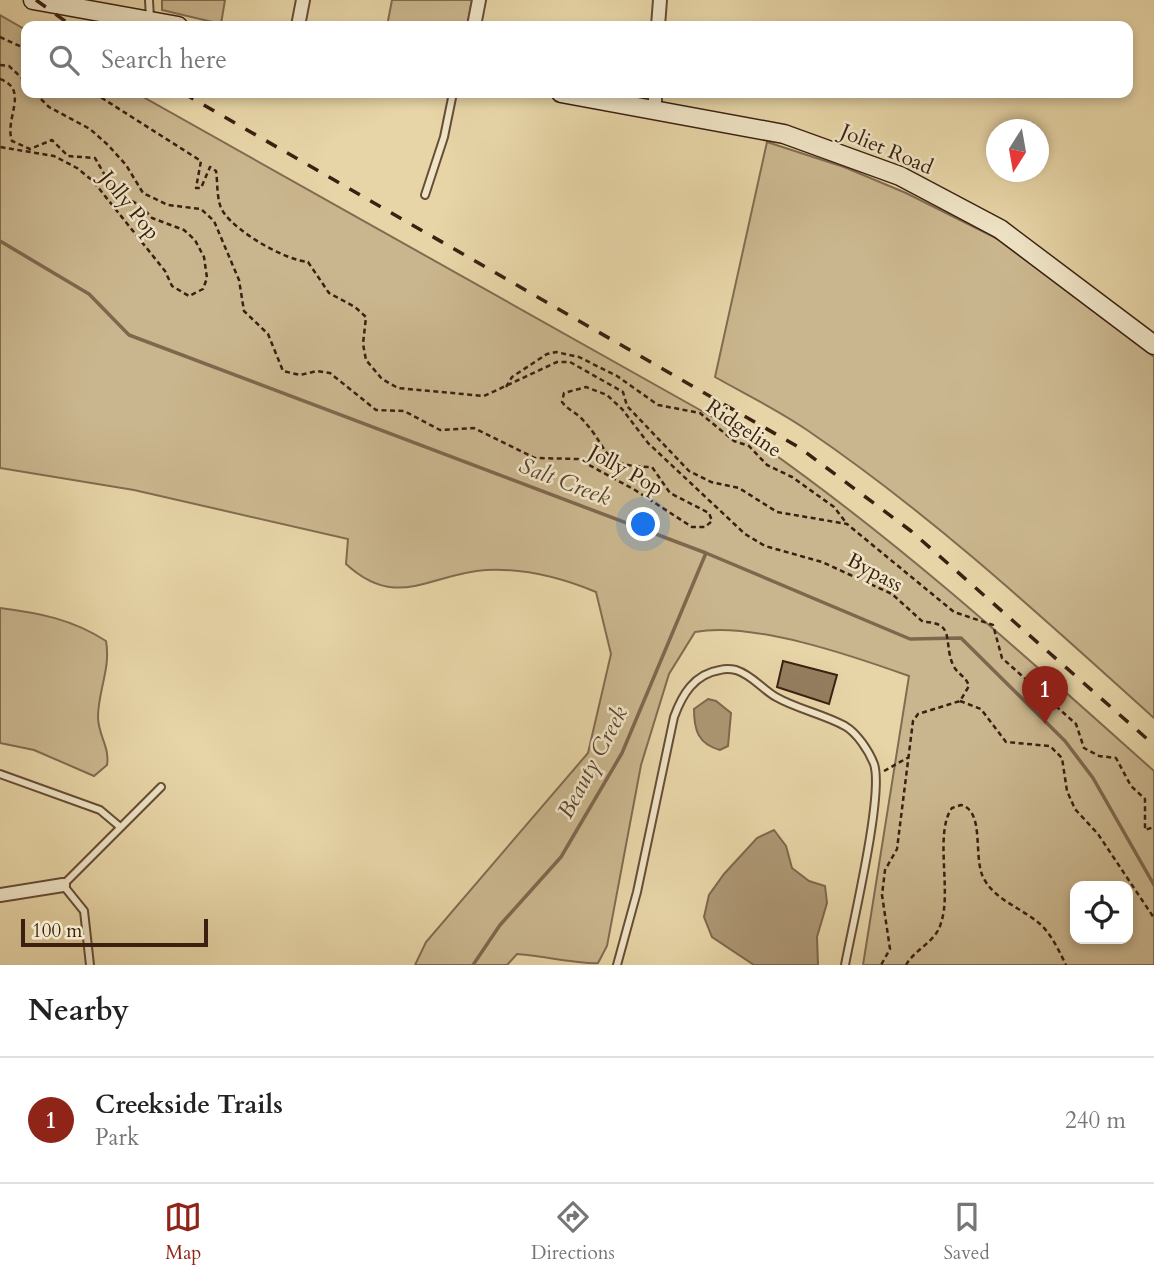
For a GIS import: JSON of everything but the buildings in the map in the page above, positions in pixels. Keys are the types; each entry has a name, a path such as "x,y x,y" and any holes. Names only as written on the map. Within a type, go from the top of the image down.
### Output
{"main road":[{"path":"33,0 150,21"},
{"name":"Joliet Road","path":"620,98 656,101 784,134 900,176 1000,229 1154,345"}],"street":[{"path":"299,21 303,0"},
{"path":"475,21 479,0"},
{"path":"658,21 660,0"},
{"path":"0,895 63,885"}],"lane":[{"path":"149,0 150,21"},
{"path":"425,195 444,137 452,98"},
{"path":"617,965 637,892 674,717 684,692 702,677 719,670 734,670 776,697 847,727 863,745 873,763 877,778 845,965"},
{"path":"0,774 100,810 118,826"},
{"path":"90,965 84,911 63,885 97,854 118,826 161,787"}],"path":[{"path":"0,37 21,47"},
{"path":"0,65 9,66 21,77"},
{"name":"Jolly Pop","path":"0,79 8,82 16,100 8,130 12,141 30,149 52,140 68,156 95,158 114,191 141,206 152,218 184,230 195,240 205,257 207,278 203,289 189,296 172,286 164,271 93,181 77,168 54,156 0,146"},
{"name":"Jolly Pop","path":"40,98 49,107 90,129 108,145 126,165 143,193 168,205 201,209 214,221 239,280 244,311 268,334 283,371 300,375 317,371 330,373 376,410 404,411 440,430 474,428 535,458 578,459 635,490 692,527 705,527 712,521 709,513 670,493 652,467 626,466 611,460 582,418 569,411 562,402 564,393 586,387 607,396 622,408 649,443"},
{"path":"102,98 216,171 220,205 225,215 264,244 293,261 308,261 329,293 355,307 366,317 363,344 366,360 382,379 398,387 485,396 557,362 570,362 623,391 627,406 689,471 711,482 739,488 777,512 847,524"},
{"path":"201,161 196,188 201,188 210,167"},
{"name":"Ridgeline","path":"505,387 512,377 547,354 556,352 579,357 617,376 658,405 685,409 711,421 734,441 749,446 767,465 792,477 834,507 847,524 954,612 993,625 1002,658 1076,724 1084,748 1099,756 1116,758 1131,786 1145,799 1145,830 1154,827"},
{"path":"649,443 652,432"},
{"name":"Bypass","path":"649,443 745,534 765,546 822,562 892,594 923,622 938,622 944,626 954,667 966,677 969,687 960,701"},
{"path":"881,965 890,949 882,895 885,870 897,849 913,721 918,714 960,701 981,709 1006,742 1050,746 1062,758 1067,791 1075,809 1098,835 1154,918"},
{"path":"877,778 909,757"},
{"path":"906,965 935,936 941,925 946,895 946,820 952,808 961,805 971,809 976,818 977,859 986,882 999,895 1042,926 1066,965"}],"shaded area":[{"path":"162,0 225,0 222,21 208,21 162,10"},
{"path":"392,0 472,0 468,21 388,21"},
{"path":"0,15 21,27 21,98 145,98 757,442 911,559 1154,771 1154,965 863,965 909,676 802,642 745,631 718,630 695,632 669,674 641,765 607,946 598,963 517,954 507,965 415,965 426,942 588,753 611,654 596,592 542,575 500,570 466,573 414,586 398,588 381,585 364,578 346,564 348,539 134,490 0,468"},
{"path":"767,142 844,167 906,193 1000,240 1154,357 1154,718 985,568 898,497 796,423 715,377"},
{"path":"0,608 55,618 81,627 106,641 107,661 98,717 107,752 107,765 94,776 34,750 0,743"},
{"path":"708,699 716,701 731,713 728,746 720,750 702,740 696,730 694,709"},
{"path":"774,830 786,846 792,868 809,881 825,886 827,903 817,937 818,965 754,965 712,937 704,917 709,895 724,874 757,838"}],"waterway":[{"name":"Salt Creek","path":"0,241 89,294 129,335 706,553 910,639 961,638 1065,741 1093,778 1154,885"},
{"name":"Beauty Creek","path":"473,965 500,925 561,857 622,753 706,553"}],"railway":[{"path":"36,0 65,21"},
{"path":"192,98 800,448 911,531 1154,745"}],"place":[{"name":"Creekside Trails","path":"1045,724"}]}
